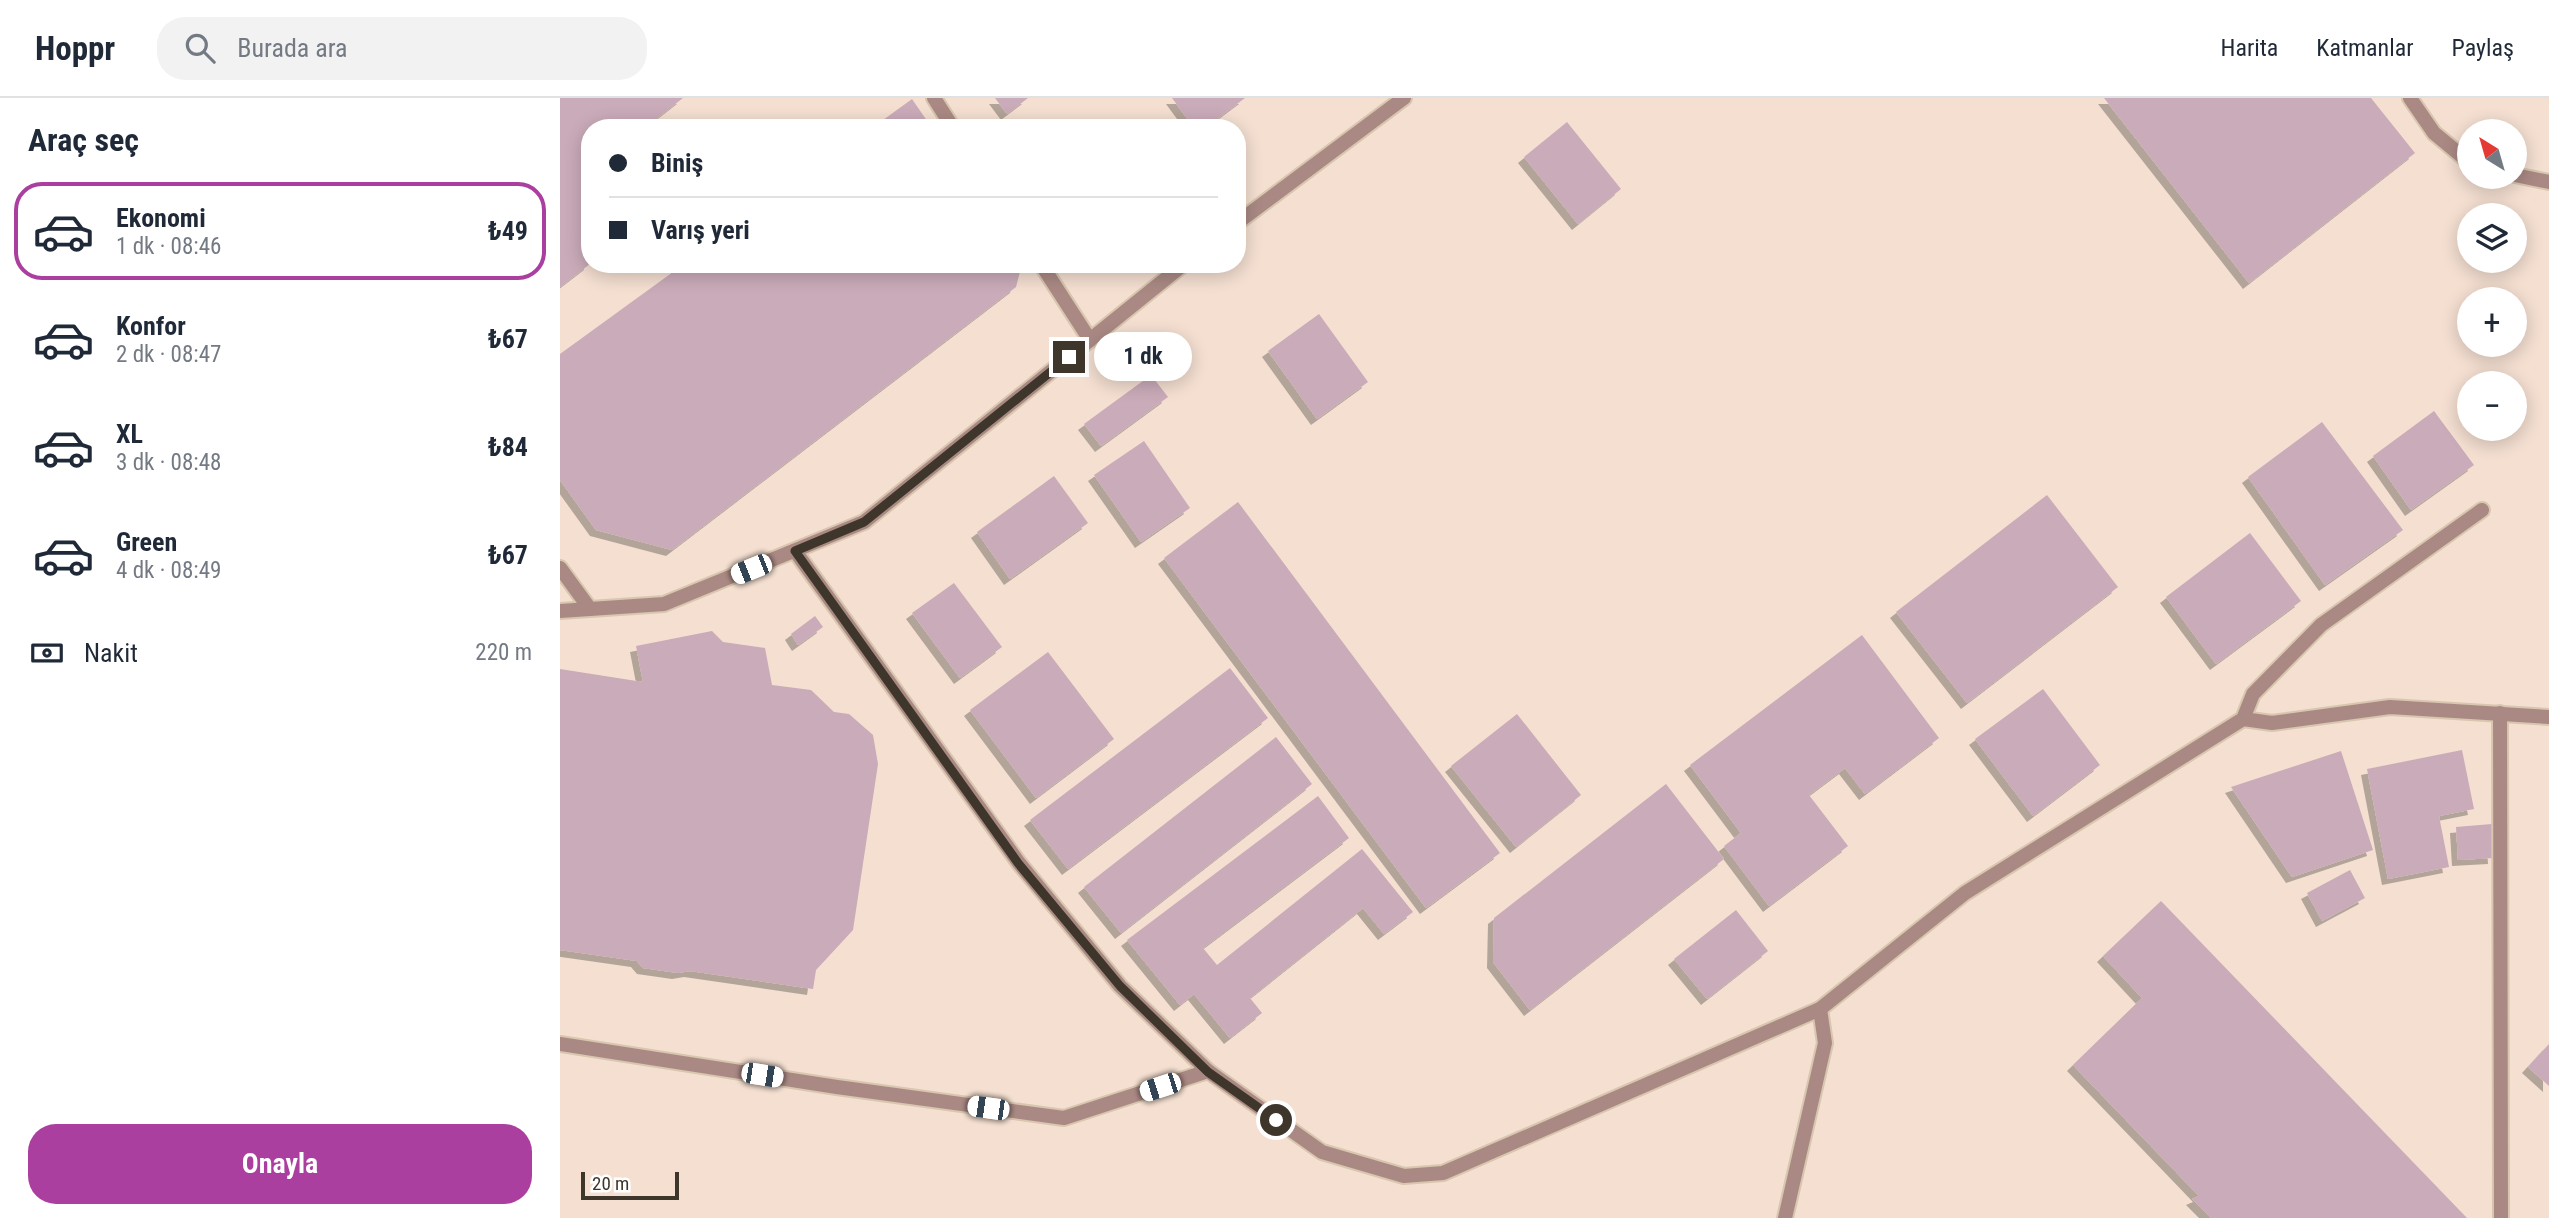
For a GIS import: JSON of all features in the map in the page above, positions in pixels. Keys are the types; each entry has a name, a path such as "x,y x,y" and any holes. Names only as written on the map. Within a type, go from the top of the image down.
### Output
{"street":[{"path":"934,98 948,119"},
{"path":"1246,216 1404,98"},
{"path":"2410,98 2434,133 2457,152"},
{"path":"2527,177 2549,182"},
{"path":"1047,273 1090,340"},
{"path":"560,611 664,604 864,522 1173,273"},
{"path":"795,551 1018,863 1120,986 1208,1072 1322,1152 1404,1176 1443,1173 1820,1009 1965,893 2243,719 2253,694 2321,625 2482,510"},
{"path":"560,568 590,609"},
{"path":"2243,719 2272,723 2390,708 2549,717"},
{"path":"2500,713 2501,1218"},
{"path":"1785,1218 1825,1043 1820,1009"},
{"path":"560,1044 838,1087 1064,1118 1208,1072"}],"shaded area":[{"path":"560,98 2549,98 2549,1218 560,1218"}],"building":[{"path":"560,98 683,98 656,119 581,119 581,271 560,287"},
{"path":"995,98 1028,98 1007,114"},
{"path":"1172,98 1245,98 1217,119 1187,119"},
{"path":"2104,98 2371,98 2415,153 2249,283"},
{"path":"912,99 926,119 884,119"},
{"path":"1567,122 1621,189 1578,224 1524,157"},
{"path":"672,273 1020,273 1016,287 672,550 596,530 560,480 560,354"},
{"path":"1319,314 1368,382 1317,419 1268,351"},
{"path":"1151,375 1168,397 1101,446 1084,424"},
{"path":"2434,411 2474,465 2411,510 2373,456"},
{"path":"2322,422 2403,530 2325,585 2248,477"},
{"path":"1144,441 1190,508 1141,542 1094,475"},
{"path":"1054,476 1088,523 1010,579 977,532"},
{"path":"2047,495 2118,587 1967,703 1896,612"},
{"path":"1238,502 1500,853 1426,908 1164,558"},
{"path":"2250,533 2301,601 2216,664 2166,597"},
{"path":"954,583 1002,647 960,678 912,613"},
{"path":"815,616 823,627 798,645 791,634"},
{"path":"712,631 723,642 765,648 772,685 811,690 834,712 849,714 873,735 878,764 853,930 816,970 813,989 690,971 678,973 643,968 637,961 560,950 560,669 643,682 636,646"},
{"path":"1862,635 1939,738 1865,794 1845,768 1809,795 1848,846 1769,906 1724,846 1741,833 1690,765"},
{"path":"1048,652 1114,739 1036,798 970,710"},
{"path":"1230,668 1268,718 1068,869 1030,820"},
{"path":"2043,689 2100,765 2033,816 1975,739"},
{"path":"1517,714 1581,795 1516,847 1451,766"},
{"path":"1276,737 1312,784 1121,933 1084,887"},
{"path":"2462,750 2474,809 2439,816 2449,867 2388,879 2367,769"},
{"path":"2341,751 2373,850 2292,877 2231,787"},
{"path":"1666,784 1724,859 1530,1010 1493,962 1494,918"},
{"path":"1318,796 1349,838 1203,948 1217,965 1362,849 1413,912 1384,934 1363,908 1250,998 1262,1013 1230,1038 1194,994 1180,1005 1127,940"},
{"path":"2492,824 2494,858 2458,860 2456,827"},
{"path":"2350,870 2365,898 2322,921 2307,893"},
{"path":"2161,901 2467,1218 2211,1218 2192,1199 2199,1196 2073,1065 2142,998 2103,956"},
{"path":"1736,910 1768,951 1707,999 1674,959"},
{"path":"2549,1044 2549,1086 2528,1067"}],"route":[{"path":"1069,357 864,522 795,551 1018,863 1120,986 1208,1072 1276,1120"}]}
